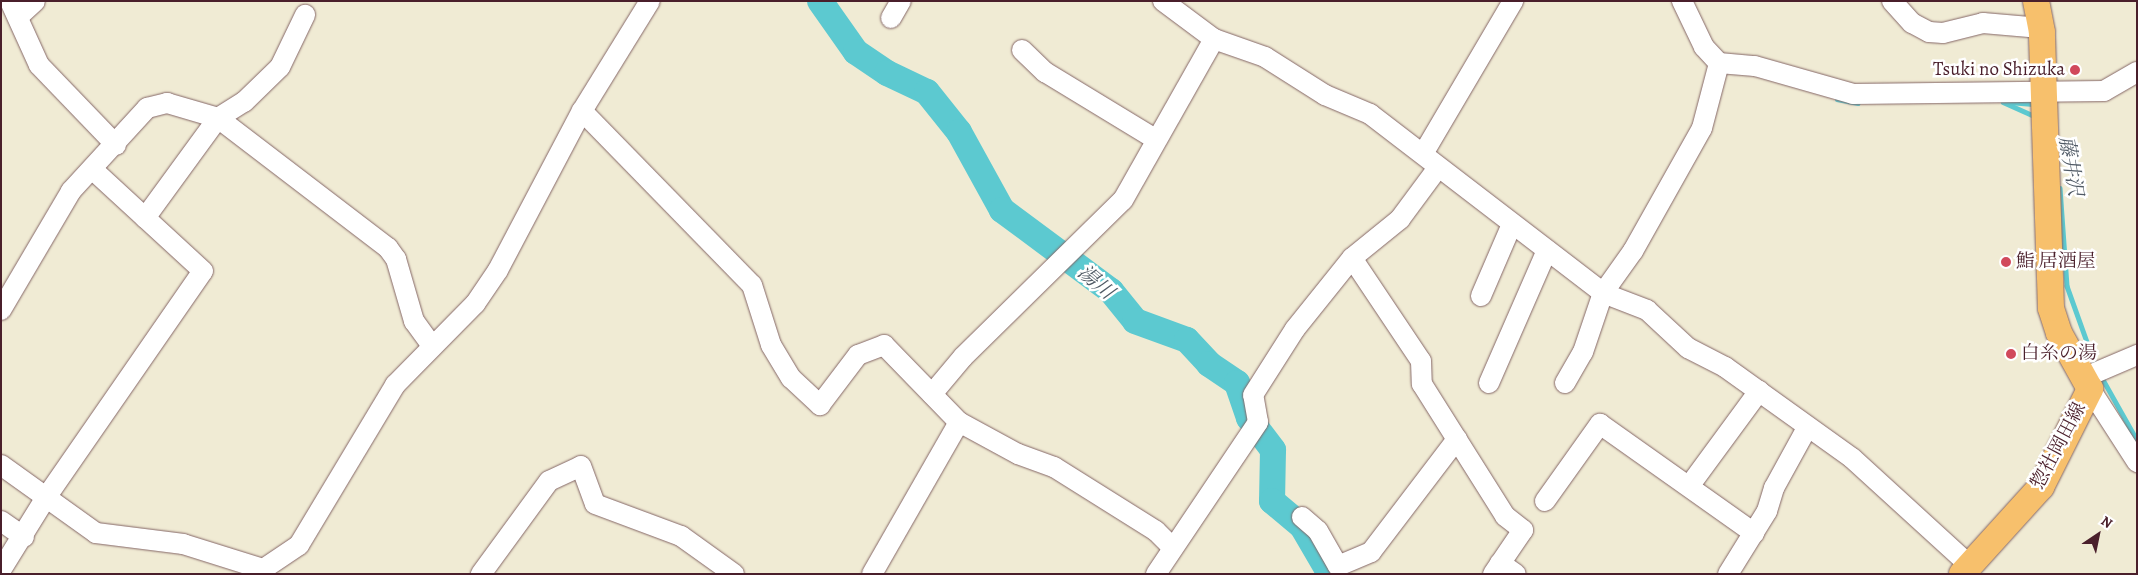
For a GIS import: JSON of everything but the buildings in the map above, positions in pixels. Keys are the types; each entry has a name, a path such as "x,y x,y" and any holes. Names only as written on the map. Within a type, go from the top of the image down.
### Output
{"main road":[{"name":"惣社岡田線","path":"1965,568 2040,487 2086,383 2059,333 2051,308 2041,28 2036,1"}],"street":[{"path":"35,1 14,9 39,65 116,145"},
{"path":"1,465 45,499 96,533 183,544 259,571 299,545 395,385 475,304 498,270 582,111 650,1"},
{"path":"1163,1 1214,39 1265,57 1326,95 1370,114 1423,154 1437,169 1603,293 1647,310 1688,348 1759,390 1808,428 1852,458 1965,568"},
{"path":"1423,154 1513,1"},
{"path":"1565,383 1584,352 1603,293 1633,251 1702,128 1717,67 1704,47 1682,1"},
{"path":"1892,1 1912,23 1930,32 1983,22 2041,28"},
{"path":"145,218 218,118 244,102 280,67 305,15"},
{"path":"932,394 963,357 1122,200 1155,139 1214,39"},
{"path":"1022,50 1045,72 1155,139"},
{"path":"1717,67 1755,66 1853,94 2044,94 2104,90 2137,72"},
{"path":"1,310 61,206 148,108 167,103 218,118 388,248 396,259 414,321 432,346"},
{"path":"582,111 752,285 770,344 791,378 820,405 858,355 884,344 958,422 1018,454 1054,467 1156,531 1172,547"},
{"path":"1156,574 1172,547 1258,422 1253,395 1274,359 1352,258 1400,218 1437,169"},
{"path":"1,570 24,537 45,499 203,272 93,170"},
{"path":"1481,296 1512,224"},
{"path":"1490,383 1547,250"},
{"path":"1352,258 1420,361 1422,384 1456,439 1505,516 1523,530 1503,570"},
{"path":"2137,355 2086,383 2137,462"},
{"path":"1690,486 1759,390"},
{"path":"872,574 958,422"},
{"path":"1545,501 1600,424 1754,533"},
{"path":"1728,574 1754,533 1808,428"},
{"path":"1302,517 1318,531 1338,566 1371,552 1456,439"},
{"path":"481,574 549,481 581,466 595,504 681,536 734,574"},
{"path":"1,521 24,537"}],"waterway":[{"name":"湯川","path":"820,1 856,52 887,73 927,92 959,132 1002,210 1111,291 1135,321 1187,340 1209,364 1237,383 1249,418 1273,450 1272,501 1302,526 1330,574"},
{"name":"藤井沢","path":"1837,99 1858,103"},
{"name":"藤井沢","path":"2003,102 2037,117"},
{"path":"2009,102 2030,104"},
{"name":"藤井沢","path":"2060,188 2067,286 2096,367"},
{"name":"藤井沢","path":"2101,376 2137,440"}],"place":[{"name":"Tsuki no Shizuka","path":"2075,70"},
{"name":"鮨 居酒屋","path":"2006,262"},
{"name":"白糸の湯","path":"2011,354"}]}
